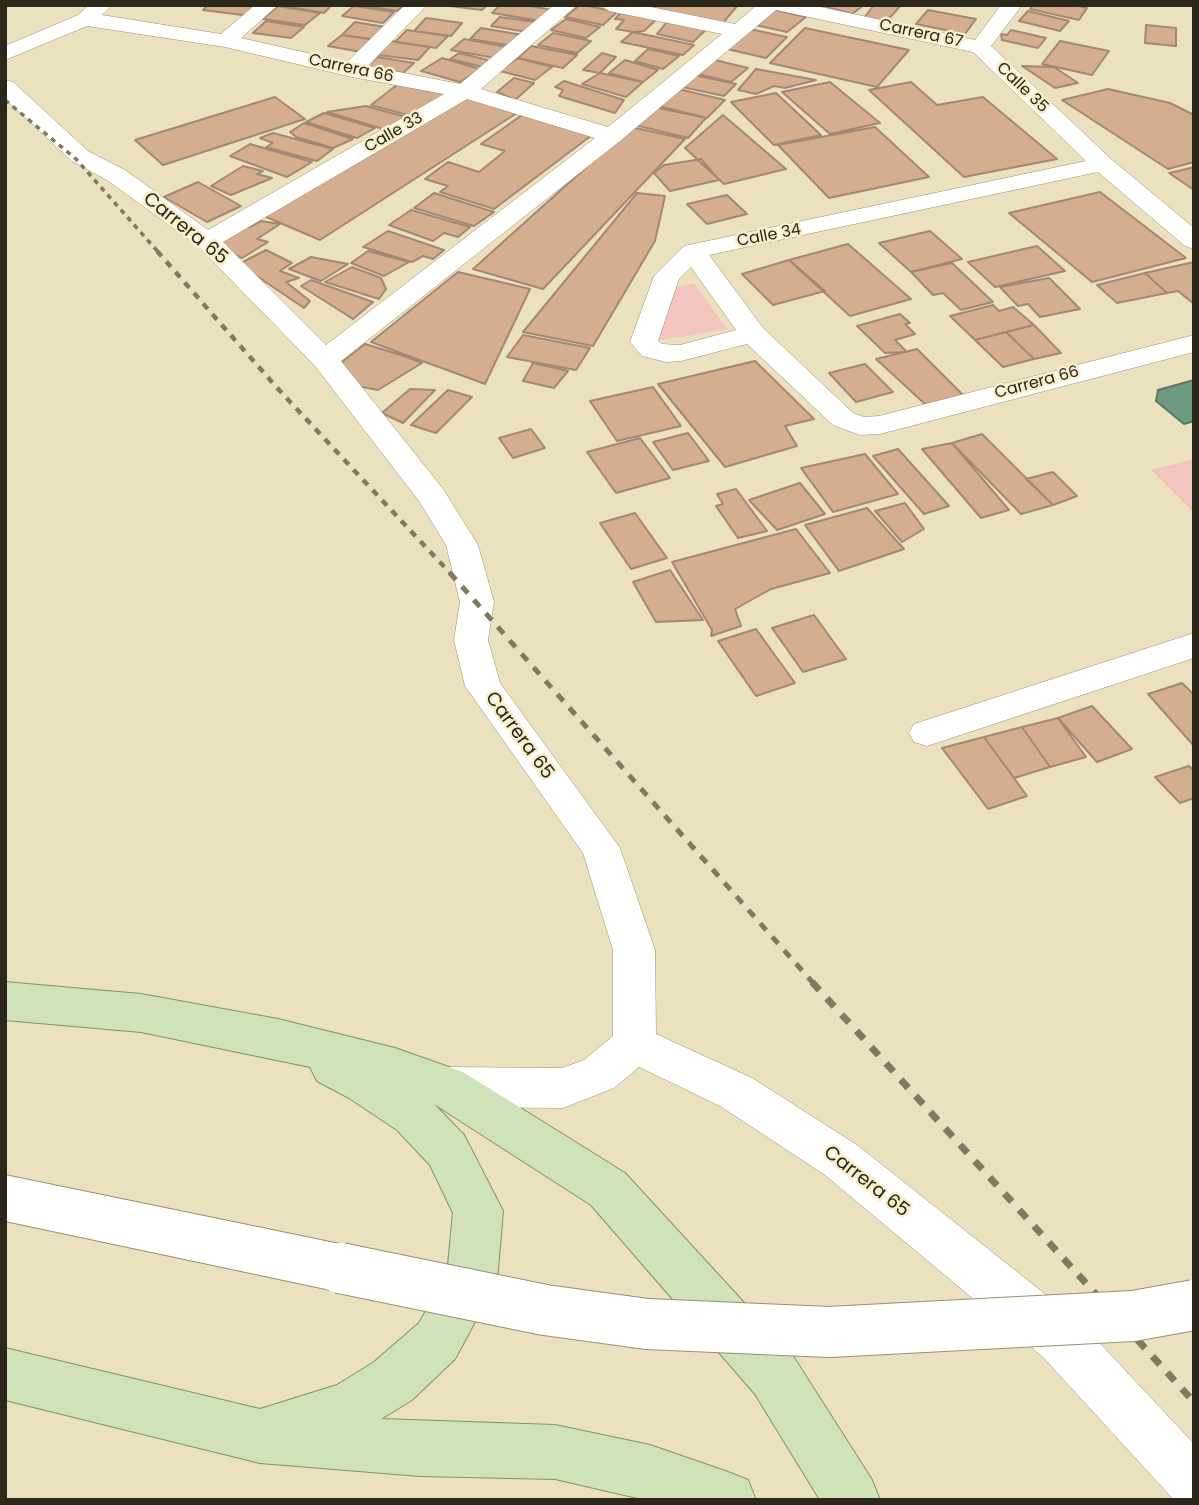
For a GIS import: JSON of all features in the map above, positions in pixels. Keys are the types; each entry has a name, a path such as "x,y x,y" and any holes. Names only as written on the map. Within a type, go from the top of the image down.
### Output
{"main road":[{"path":"5,1001 141,1013 278,1040 395,1068 447,1087 608,1189 774,1375 852,1500"},
{"path":"260,1436 349,1408 393,1381 438,1341 471,1281 478,1211 447,1150 414,1115 365,1083 278,1040"},
{"path":"5,1374 260,1436 420,1449 555,1452 650,1472 728,1500"}],"street":[{"path":"225,41 268,5"},
{"path":"352,70 417,5"},
{"name":"Calle 33","path":"207,242 465,91 568,5"},
{"path":"609,5 738,31"},
{"path":"325,360 612,136 769,5"},
{"name":"Carrera 67","path":"780,5 980,47"},
{"name":"Calle 35","path":"1012,5 980,47 1103,164"},
{"path":"5,54 93,12"},
{"name":"Carrera 66","path":"93,12 352,70 465,91 612,136"},
{"name":"Carrera 65","path":"5,87 80,156 116,175 207,242 325,360 432,496 462,545 477,602 471,640 483,686 601,848 634,950 635,1044 736,1092 841,1160 1061,1339 1194,1483"},
{"path":"1103,164 1194,241"},
{"name":"Calle 34","path":"693,251 1103,164"},
{"path":"693,251 753,334 681,353 666,354 652,350 644,342 667,276 693,251"},
{"name":"Carrera 66","path":"753,334 843,419 860,426 880,425 1194,343"},
{"path":"927,733 1194,645"},
{"path":"447,1087 563,1088 599,1074 635,1044"},
{"path":"5,1198 545,1310 647,1324 829,1332 1133,1316 1194,1305"}],"shaded area":[{"path":"694,283 727,329 657,341 676,287"},
{"path":"1194,380 1194,421 1184,424 1156,401 1158,390"},
{"path":"1194,459 1194,513 1151,470"}],"building":[{"path":"208,5 262,5 250,16 203,10"},
{"path":"279,5 332,5 324,13"},
{"path":"361,5 404,5 397,11"},
{"path":"441,5 487,5 482,10"},
{"path":"500,5 525,5 552,10 541,21 492,13"},
{"path":"580,5 617,12 603,25 565,17"},
{"path":"653,5 738,5 722,24 648,11"},
{"path":"820,5 864,5 852,14"},
{"path":"874,5 901,5 886,22 864,18"},
{"path":"1033,5 1074,5 1087,8 1079,20 1030,9"},
{"path":"278,6 320,13 305,25 263,19"},
{"path":"354,6 394,12 383,23 342,16"},
{"path":"771,9 806,17 787,32 751,24"},
{"path":"928,10 976,19 965,34 916,24"},
{"path":"622,11 658,18 644,31 616,29 624,20 615,19"},
{"path":"1028,11 1069,21 1060,31 1019,21"},
{"path":"500,17 536,22 527,32 491,26"},
{"path":"426,18 462,23 451,36 414,31"},
{"path":"566,19 600,27 586,38 551,30"},
{"path":"266,21 304,27 291,38 253,33"},
{"path":"355,22 385,27 372,39 342,35"},
{"path":"667,22 710,26 693,42 657,34"},
{"path":"1146,25 1176,28 1176,46 1145,43"},
{"path":"481,28 523,35 513,46 470,39"},
{"path":"805,28 909,50 877,87 770,63"},
{"path":"749,29 787,37 766,58 727,49"},
{"path":"407,30 448,36 436,48 395,42"},
{"path":"1011,30 1046,38 1038,48 1002,40 1001,34 1007,35"},
{"path":"633,32 694,45 683,55 621,42"},
{"path":"553,33 591,41 577,53 538,45"},
{"path":"342,35 375,40 361,52 328,46"},
{"path":"464,39 507,47 495,58 451,50"},
{"path":"391,41 430,47 418,60 378,55"},
{"path":"1060,41 1109,51 1092,75 1042,64"},
{"path":"531,46 577,55 563,68 518,58"},
{"path":"648,49 679,56 663,69 635,61"},
{"path":"459,53 492,61 483,67 450,59"},
{"path":"602,53 616,57 600,73 583,70"},
{"path":"377,57 414,63 403,73 366,67"},
{"path":"442,58 480,69 460,82 421,71"},
{"path":"518,58 552,67 535,80 500,71"},
{"path":"625,60 658,70 643,82 609,73"},
{"path":"715,60 748,68 731,82 698,74"},
{"path":"1022,66 1054,67 1078,83 1055,88"},
{"path":"756,69 816,80 785,88 774,86 756,94 738,90"},
{"path":"600,73 643,82 626,97 582,84"},
{"path":"694,75 736,84 724,96 682,87"},
{"path":"514,78 534,83 515,100 497,92"},
{"path":"402,81 449,91 415,117 371,105"},
{"path":"564,81 624,100 615,113 559,96 563,90 555,87"},
{"path":"830,82 880,123 830,134 782,92"},
{"path":"911,82 937,105 983,97 1057,159 964,177 869,90"},
{"path":"674,88 725,100 707,118 655,105"},
{"path":"1108,89 1170,103 1194,115 1194,162 1168,169 1062,100"},
{"path":"776,93 821,135 774,145 731,102"},
{"path":"466,96 517,113 320,240 264,216"},
{"path":"275,97 305,119 163,165 135,140"},
{"path":"366,106 413,119 393,132 327,112"},
{"path":"654,107 706,118 688,138 635,125"},
{"path":"324,113 375,128 357,138 306,122"},
{"path":"522,115 592,135 494,209 440,192 448,186 425,179 448,162 479,172 505,151 481,144"},
{"path":"723,115 786,169 724,184 685,148"},
{"path":"304,123 353,139 333,148 296,137 290,132"},
{"path":"631,127 685,139 543,289 473,269"},
{"path":"875,127 929,177 829,198 778,145"},
{"path":"273,133 333,149 317,161 266,147 273,143 260,138"},
{"path":"250,144 312,162 287,177 230,156"},
{"path":"701,159 719,180 670,191 654,173 664,165"},
{"path":"243,166 263,171 257,174 272,178 231,195 211,186"},
{"path":"1194,167 1194,190 1169,173 1178,171"},
{"path":"198,182 241,206 207,222 164,197"},
{"path":"1100,192 1186,258 1092,282 1009,213"},
{"path":"434,193 494,212 474,226 414,208"},
{"path":"637,193 665,196 655,241 593,346 523,332"},
{"path":"727,195 747,214 707,224 687,204"},
{"path":"411,210 470,227 458,237 444,233 433,241 389,225"},
{"path":"261,221 280,224 257,239 268,242 242,258 220,248 217,241 243,226 250,227"},
{"path":"388,231 444,250 433,259 423,256 412,262 363,247"},
{"path":"930,231 962,259 911,272 879,243"},
{"path":"848,244 911,299 850,316 789,260"},
{"path":"1037,246 1065,271 995,287 968,262"},
{"path":"266,250 292,263 280,271 299,278 286,282 310,301 304,308 239,264"},
{"path":"368,251 409,262 384,276 351,263"},
{"path":"311,257 348,264 321,281 289,269"},
{"path":"789,260 825,291 773,305 742,274"},
{"path":"1194,262 1194,304 1178,291 1167,293 1145,273"},
{"path":"952,263 993,302 961,310 943,293 933,295 911,272"},
{"path":"352,267 381,278 386,289 379,299 325,282"},
{"path":"458,272 530,289 485,384 371,342"},
{"path":"1145,273 1167,293 1117,303 1097,285"},
{"path":"1049,278 1080,309 1040,317 1028,304 1018,306 1000,287"},
{"path":"311,280 373,302 353,319 301,286"},
{"path":"993,305 999,311 1013,307 1034,325 975,340 950,316"},
{"path":"900,314 910,323 905,324 915,334 895,340 907,352 885,353 857,326"},
{"path":"1034,325 1061,353 1034,359 1006,332"},
{"path":"1006,332 1034,359 1003,367 975,340"},
{"path":"523,335 590,348 576,370 507,357"},
{"path":"365,344 422,363 378,390 357,386 338,365"},
{"path":"917,349 964,396 926,405 876,359"},
{"path":"755,361 814,419 785,426 797,446 725,467 658,384"},
{"path":"533,363 568,371 554,388 523,381"},
{"path":"865,364 893,392 856,402 829,373"},
{"path":"653,387 681,426 617,441 590,401"},
{"path":"410,389 435,390 403,423 382,413"},
{"path":"448,390 472,397 436,433 411,425"},
{"path":"531,429 545,448 513,458 499,438"},
{"path":"688,433 709,461 673,470 653,442"},
{"path":"982,434 1053,505 1021,514 952,443"},
{"path":"640,438 670,478 616,493 587,452"},
{"path":"952,443 1009,510 981,518 922,449"},
{"path":"898,449 949,506 924,514 873,456"},
{"path":"865,454 898,494 833,512 801,468"},
{"path":"1053,472 1077,496 1053,505 1026,479"},
{"path":"800,483 825,514 777,530 749,500"},
{"path":"736,489 767,531 738,538 716,506 723,504 717,494"},
{"path":"905,503 924,529 902,542 875,511"},
{"path":"867,508 904,549 839,571 805,525"},
{"path":"635,513 667,558 631,569 600,523"},
{"path":"796,529 830,573 771,589 735,609 741,626 711,636 712,630 672,562"},
{"path":"670,570 703,620 656,622 633,582"},
{"path":"814,615 846,659 803,672 772,628"},
{"path":"756,629 795,683 756,696 718,641"},
{"path":"1182,683 1194,695 1194,746 1148,694"},
{"path":"1092,706 1132,749 1097,762 1058,718"},
{"path":"1058,718 1086,757 1050,767 1022,727"},
{"path":"1022,727 1050,767 1014,778 984,737"},
{"path":"984,737 1027,796 988,809 942,748"},
{"path":"1189,766 1194,771 1194,798 1180,803 1155,777"}],"railway":[{"path":"5,100 76,159 159,253"},
{"path":"157,251 279,390 451,574"},
{"path":"450,573 814,984"},
{"path":"812,982 1194,1402"}]}
